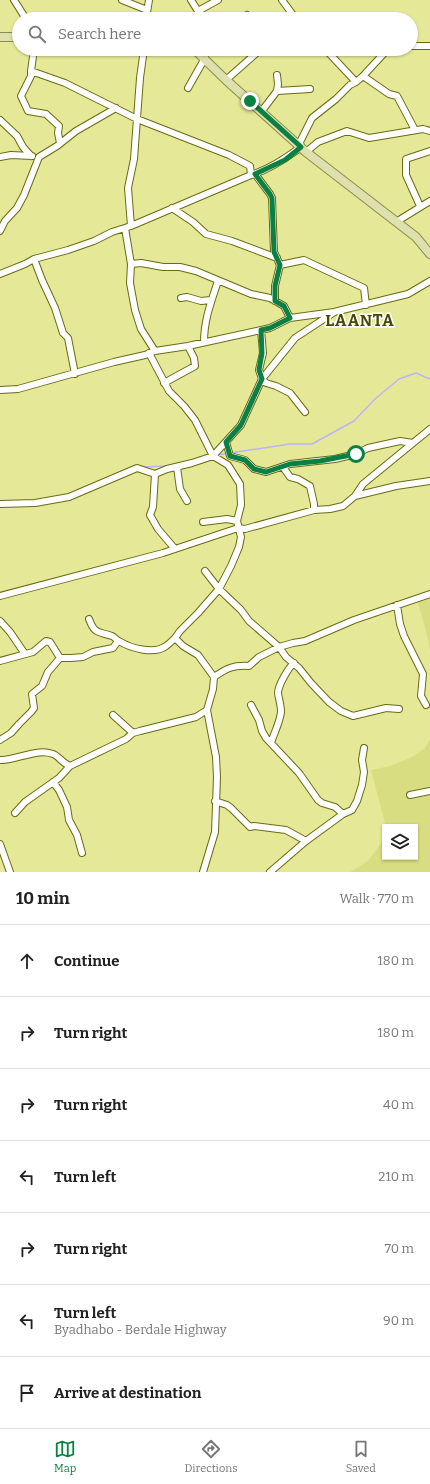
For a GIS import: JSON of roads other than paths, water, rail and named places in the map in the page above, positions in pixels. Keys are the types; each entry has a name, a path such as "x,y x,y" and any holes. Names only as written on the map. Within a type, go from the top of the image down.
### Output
{"main road":[{"path":"0,37 12,37"},
{"path":"203,56 226,80 303,150 416,237 430,254"}],"street":[{"path":"14,0 22,12"},
{"path":"122,0 147,10 149,0"},
{"path":"190,0 198,11 218,0"},
{"path":"282,0 291,12"},
{"path":"418,46 430,46"},
{"path":"33,56 30,76 21,96 28,111 46,114 59,126 58,133 60,143"},
{"path":"89,619 93,629 98,632 113,636 118,641 142,650 158,650 166,647 219,588 231,566 241,538 237,521 241,505 240,484 228,465 213,456 195,420 184,406 168,391 141,329 135,310 130,283 131,264 128,227 128,188 134,159 143,56"},
{"path":"226,80 253,56"},
{"path":"332,56 356,82"},
{"path":"303,150 300,142 312,118 336,99 350,85 363,76 382,56"},
{"path":"188,88 205,58"},
{"path":"31,71 65,82 137,119 229,155 250,166 253,174 272,198 274,252 280,265 275,286 275,301"},
{"path":"261,112 277,90 277,75"},
{"path":"363,76 389,94 397,96 415,130"},
{"path":"277,90 310,89"},
{"path":"0,231 5,221 17,208 24,196 39,158 76,131 116,108"},
{"path":"0,120 17,136 23,147 31,156"},
{"path":"0,274 34,259 68,250 128,227 285,160 318,142 347,131 369,138 423,129 430,131"},
{"path":"420,206 406,175 406,159 430,151"},
{"path":"0,157 11,155 39,158"},
{"path":"396,222 430,201"},
{"path":"172,208 193,222 206,234 240,244 277,258"},
{"path":"34,259 55,308 63,333 68,338 76,374"},
{"path":"280,265 304,260 364,288 366,304"},
{"path":"131,264 141,263 196,270 218,281 251,294 270,298 284,306 290,318"},
{"path":"204,342 204,330 211,300 218,281"},
{"path":"0,390 18,389 152,352 188,346 270,328 290,318 334,312 408,294 430,281"},
{"path":"181,298 188,297 201,301 211,300"},
{"path":"0,504 35,503 69,497 137,468 155,474 213,456 241,425 262,379 296,338 334,312"},
{"path":"261,330 262,353 259,370 262,379 266,383 290,393 305,412"},
{"path":"164,383 196,366 188,346"},
{"path":"0,596 175,549 238,528 245,529 314,510 330,509 342,506 355,496 363,484 430,429"},
{"path":"230,456 245,460 254,469 266,472 290,464 335,459 356,454 368,448 400,441 414,443"},
{"path":"226,442 230,456 228,465"},
{"path":"177,467 180,489 187,501"},
{"path":"283,467 290,477 298,479 310,486 314,510"},
{"path":"155,474 153,507 150,515 158,529 175,549"},
{"path":"355,496 396,486 430,481"},
{"path":"203,522 227,519 237,521"},
{"path":"205,571 219,588 241,610 249,621 279,647 286,657 294,663 334,707 353,716 386,708 399,709"},
{"path":"214,677 237,665 249,666 259,657 279,647 305,641 354,620 430,594"},
{"path":"397,605 400,624 404,636 423,674 421,696 426,705"},
{"path":"0,620 25,654"},
{"path":"175,638 183,646 198,655 214,677 213,689 207,710 216,757 217,777 215,832 203,872"},
{"path":"0,660 33,652 46,641 50,642 60,658"},
{"path":"0,740 11,733 34,708 32,694 42,686 48,672 60,658 83,657 94,652 107,650 113,648 118,641"},
{"path":"271,743 281,714 278,693 286,671 294,663"},
{"path":"251,705 259,720 262,731 271,743 300,773 318,800 322,803 335,807 344,814"},
{"path":"14,814 25,802 59,778 70,766 126,739 133,733 196,717 207,710"},
{"path":"114,715 133,733"},
{"path":"270,872 306,841 352,810 362,785 364,772 362,760 364,748"},
{"path":"0,759 15,759 31,753 53,753 58,756 61,761 70,766"},
{"path":"53,782 59,790 67,807 69,820 77,835 82,853"},
{"path":"410,795 430,791"},
{"path":"215,802 231,808 250,827 254,826 286,830 306,841"},
{"path":"0,844 1,853 10,872"}],"waterway":[{"path":"230,453 290,444 312,444 354,421 375,399 399,379 416,373 430,379"},
{"path":"216,455 226,454"},
{"path":"142,467 166,466"}],"district":[{"name":"LAANTA","path":"360,320"}]}
